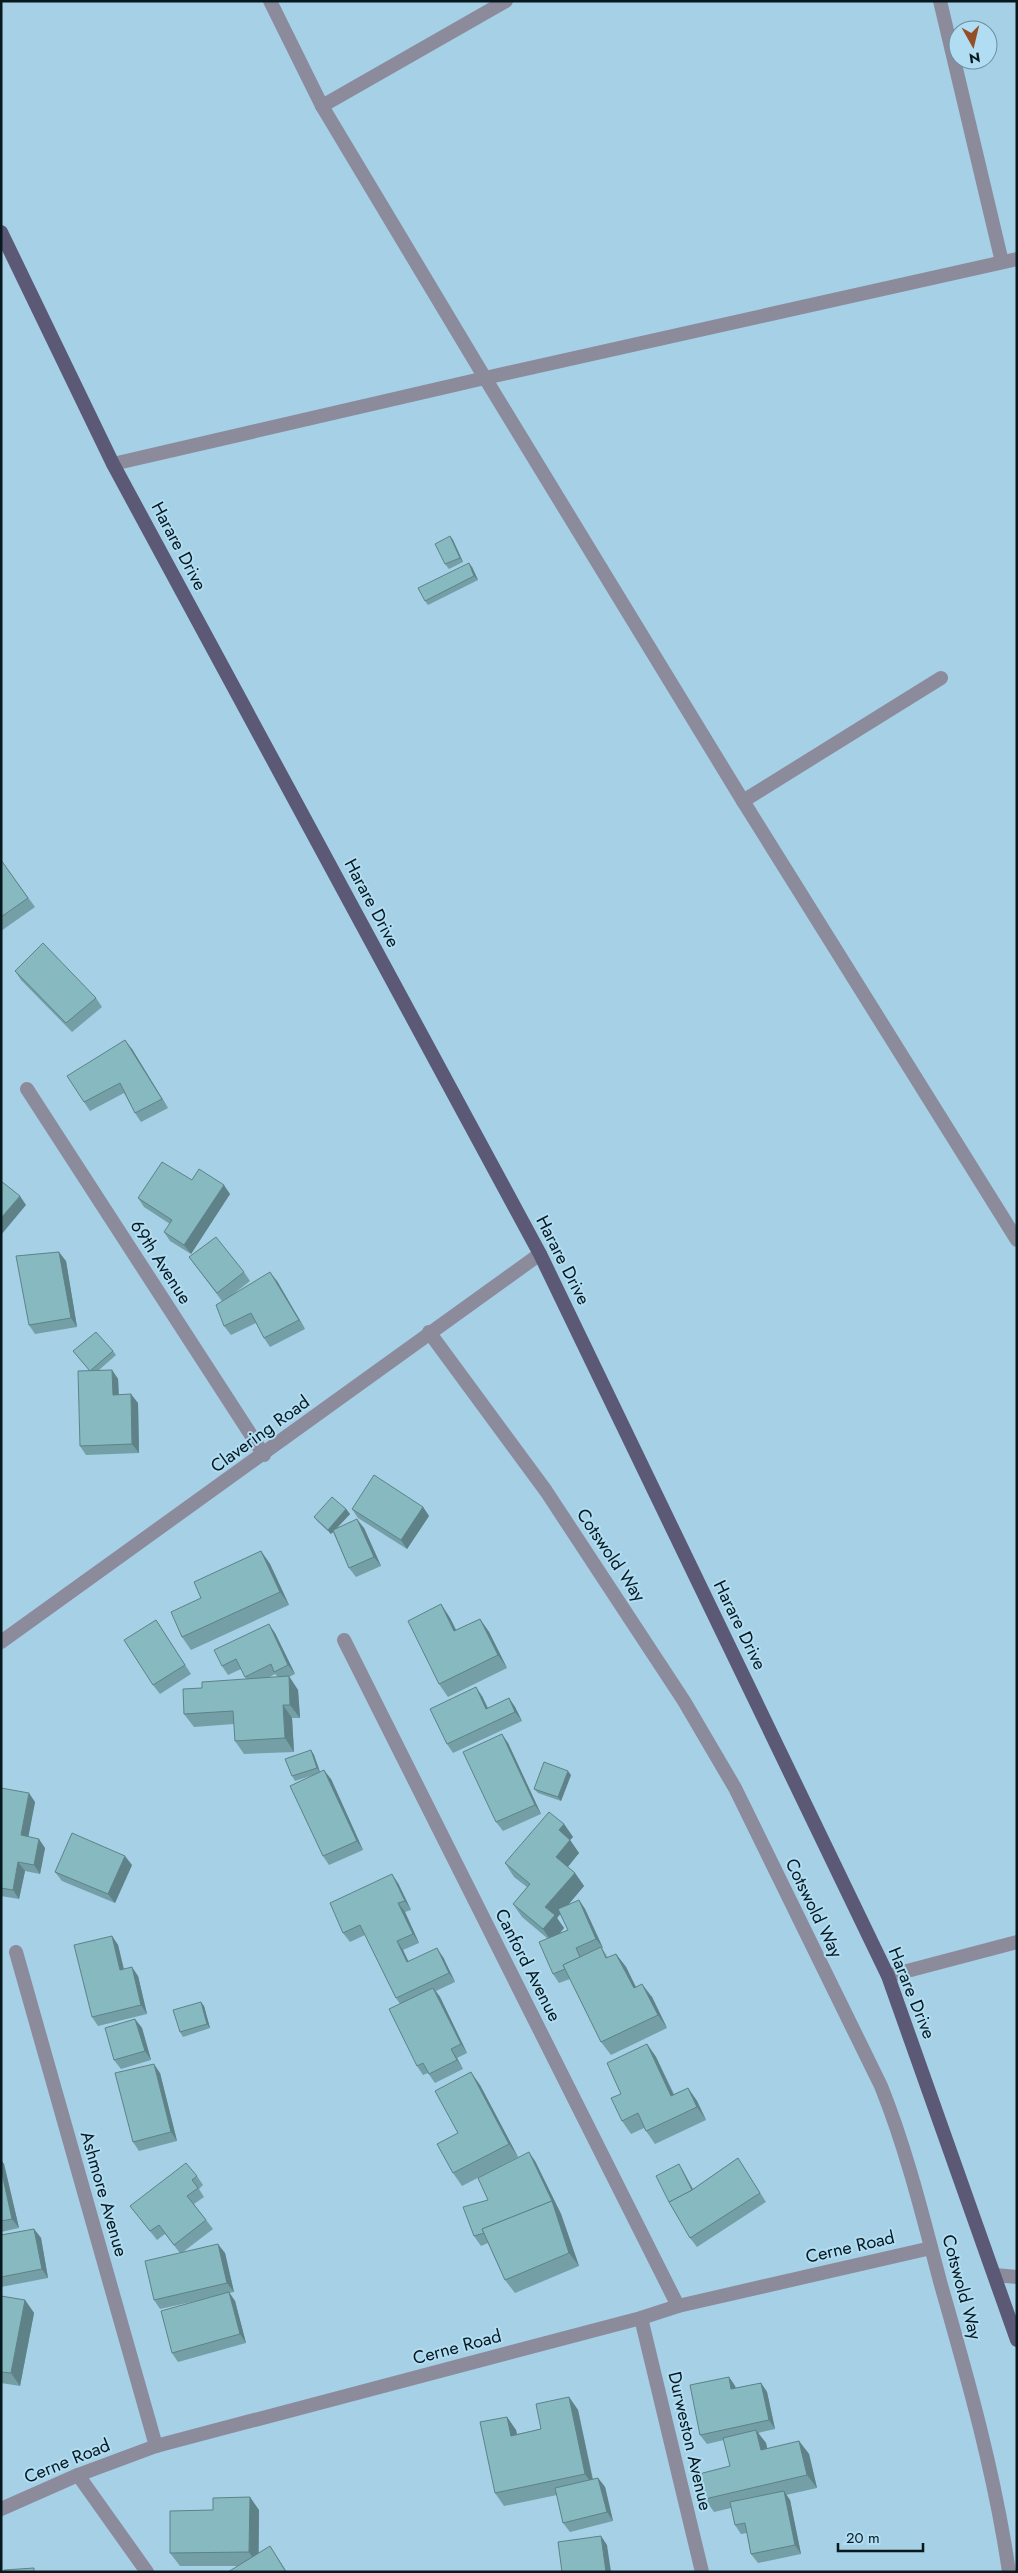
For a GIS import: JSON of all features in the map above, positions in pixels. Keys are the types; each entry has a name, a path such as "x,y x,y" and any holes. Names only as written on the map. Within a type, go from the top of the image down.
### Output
{"main road":[{"name":"Harare Drive","path":"1,232 113,464 540,1254 888,1976 1017,2340"}],"street":[{"path":"270,1 322,106 485,378 743,801 1017,1240"},
{"path":"322,106 506,1"},
{"path":"940,1 1002,262"},
{"path":"113,464 485,378 1017,259"},
{"path":"743,801 941,678"},
{"name":"69th Avenue","path":"27,1089 264,1455"},
{"name":"Clavering Road","path":"1,1642 264,1455 429,1332 540,1254"},
{"name":"Cotswold Way","path":"429,1332 556,1507 652,1651 735,1788 881,2086 900,2133 973,2399 1004,2539 1009,2572"},
{"name":"Canford Avenue","path":"344,1640 678,2306"},
{"path":"888,1976 1017,1942"},
{"name":"Ashmore Avenue","path":"16,1952 156,2446"},
{"name":"Cerne Road","path":"1,2509 78,2475 156,2446 641,2318 678,2306 931,2248"},
{"path":"995,2275 1017,2276"},
{"name":"Durweston Avenue","path":"641,2318 702,2572"},
{"path":"78,2475 148,2572"}],"building":[{"path":"450,536 460,558 445,564 435,544"},
{"path":"469,563 474,576 425,601 418,588"},
{"path":"1,860 28,898 1,917"},
{"path":"43,943 96,998 66,1023 15,971"},
{"path":"125,1040 162,1099 135,1113 120,1083 84,1102 67,1076"},
{"path":"162,1162 192,1180 199,1169 224,1185 184,1245 164,1232 172,1220 138,1198"},
{"path":"1,1181 20,1196 1,1218"},
{"path":"216,1237 244,1272 217,1293 189,1257"},
{"path":"59,1252 71,1318 29,1325 16,1256"},
{"path":"270,1272 299,1320 264,1338 251,1313 224,1326 216,1305"},
{"path":"96,1332 113,1351 90,1371 73,1351"},
{"path":"112,1370 113,1395 131,1394 132,1444 80,1446 78,1371"},
{"path":"374,1475 423,1507 401,1540 352,1509"},
{"path":"332,1497 346,1509 328,1530 314,1517"},
{"path":"357,1519 374,1557 349,1568 333,1530"},
{"path":"261,1551 280,1592 182,1637 171,1612 201,1598 194,1582"},
{"path":"441,1604 454,1631 480,1619 498,1655 439,1684 408,1621"},
{"path":"156,1620 185,1665 153,1685 124,1640"},
{"path":"269,1624 288,1665 274,1672 271,1664 245,1677 236,1659 222,1666 214,1650"},
{"path":"289,1676 290,1705 283,1705 285,1738 235,1741 233,1711 184,1714 183,1689 202,1688 202,1682"},
{"path":"476,1687 486,1709 509,1698 515,1712 447,1744 430,1709"},
{"path":"502,1734 535,1805 496,1822 463,1752"},
{"path":"311,1750 317,1768 292,1776 285,1759"},
{"path":"544,1762 568,1771 558,1797 534,1789"},
{"path":"324,1770 357,1841 323,1856 290,1786"},
{"path":"1,1788 29,1793 21,1835 39,1839 34,1865 18,1862 13,1890 1,1888"},
{"path":"549,1812 564,1824 559,1830 570,1840 556,1857 575,1873 545,1907 555,1915 543,1929 513,1904 530,1884 505,1863"},
{"path":"72,1833 125,1856 108,1894 55,1872"},
{"path":"392,1874 405,1901 398,1903 413,1934 397,1941 407,1962 437,1948 449,1973 396,1998 360,1925 343,1933 330,1903"},
{"path":"579,1900 596,1939 576,1948 580,1957 563,1965 565,1969 553,1974 539,1942 568,1930 558,1909"},
{"path":"112,1936 120,1970 132,1967 141,2005 92,2017 74,1945"},
{"path":"601,1947 606,1958 616,1954 634,1988 642,1984 658,2015 601,2042 563,1965"},
{"path":"433,1988 461,2044 451,2049 457,2060 429,2074 423,2063 417,2066 389,2009"},
{"path":"201,2002 207,2024 180,2032 173,2010"},
{"path":"135,2019 145,2051 114,2060 105,2028"},
{"path":"647,2044 671,2096 688,2088 697,2107 646,2131 638,2113 622,2121 611,2098 621,2094 607,2063"},
{"path":"154,2064 171,2132 133,2142 115,2073"},
{"path":"471,2072 509,2144 453,2173 437,2144 458,2133 435,2091"},
{"path":"529,2152 554,2205 552,2201 482,2229 484,2233 474,2236 463,2207 488,2200 478,2178"},
{"path":"738,2158 760,2193 690,2238 669,2202 692,2190"},
{"path":"186,2163 197,2176 192,2180 198,2188 187,2196 206,2220 174,2245 159,2225 150,2231 130,2206"},
{"path":"679,2164 692,2190 669,2202 656,2176"},
{"path":"1,2169 12,2219 1,2221"},
{"path":"552,2201 569,2253 505,2280 482,2229"},
{"path":"34,2229 42,2269 1,2277 1,2235"},
{"path":"218,2244 227,2283 154,2300 145,2261"},
{"path":"229,2292 240,2334 172,2353 161,2311"},
{"path":"1,2296 25,2300 11,2373 1,2372"},
{"path":"729,2377 731,2389 761,2383 769,2420 700,2435 690,2385"},
{"path":"569,2397 585,2474 495,2493 480,2422 507,2417 511,2436 541,2429 536,2404"},
{"path":"756,2430 761,2450 799,2441 807,2475 705,2499 699,2474 730,2466 723,2438"},
{"path":"598,2478 607,2512 563,2523 555,2488"},
{"path":"784,2491 795,2545 751,2554 745,2523 735,2525 730,2502"},
{"path":"250,2497 249,2552 170,2553 170,2511 213,2510 213,2498"},
{"path":"601,2536 606,2572 562,2572 558,2542"},
{"path":"270,2546 286,2572 228,2572"},
{"path":"34,2568 34,2572 4,2572 4,2570"}]}
